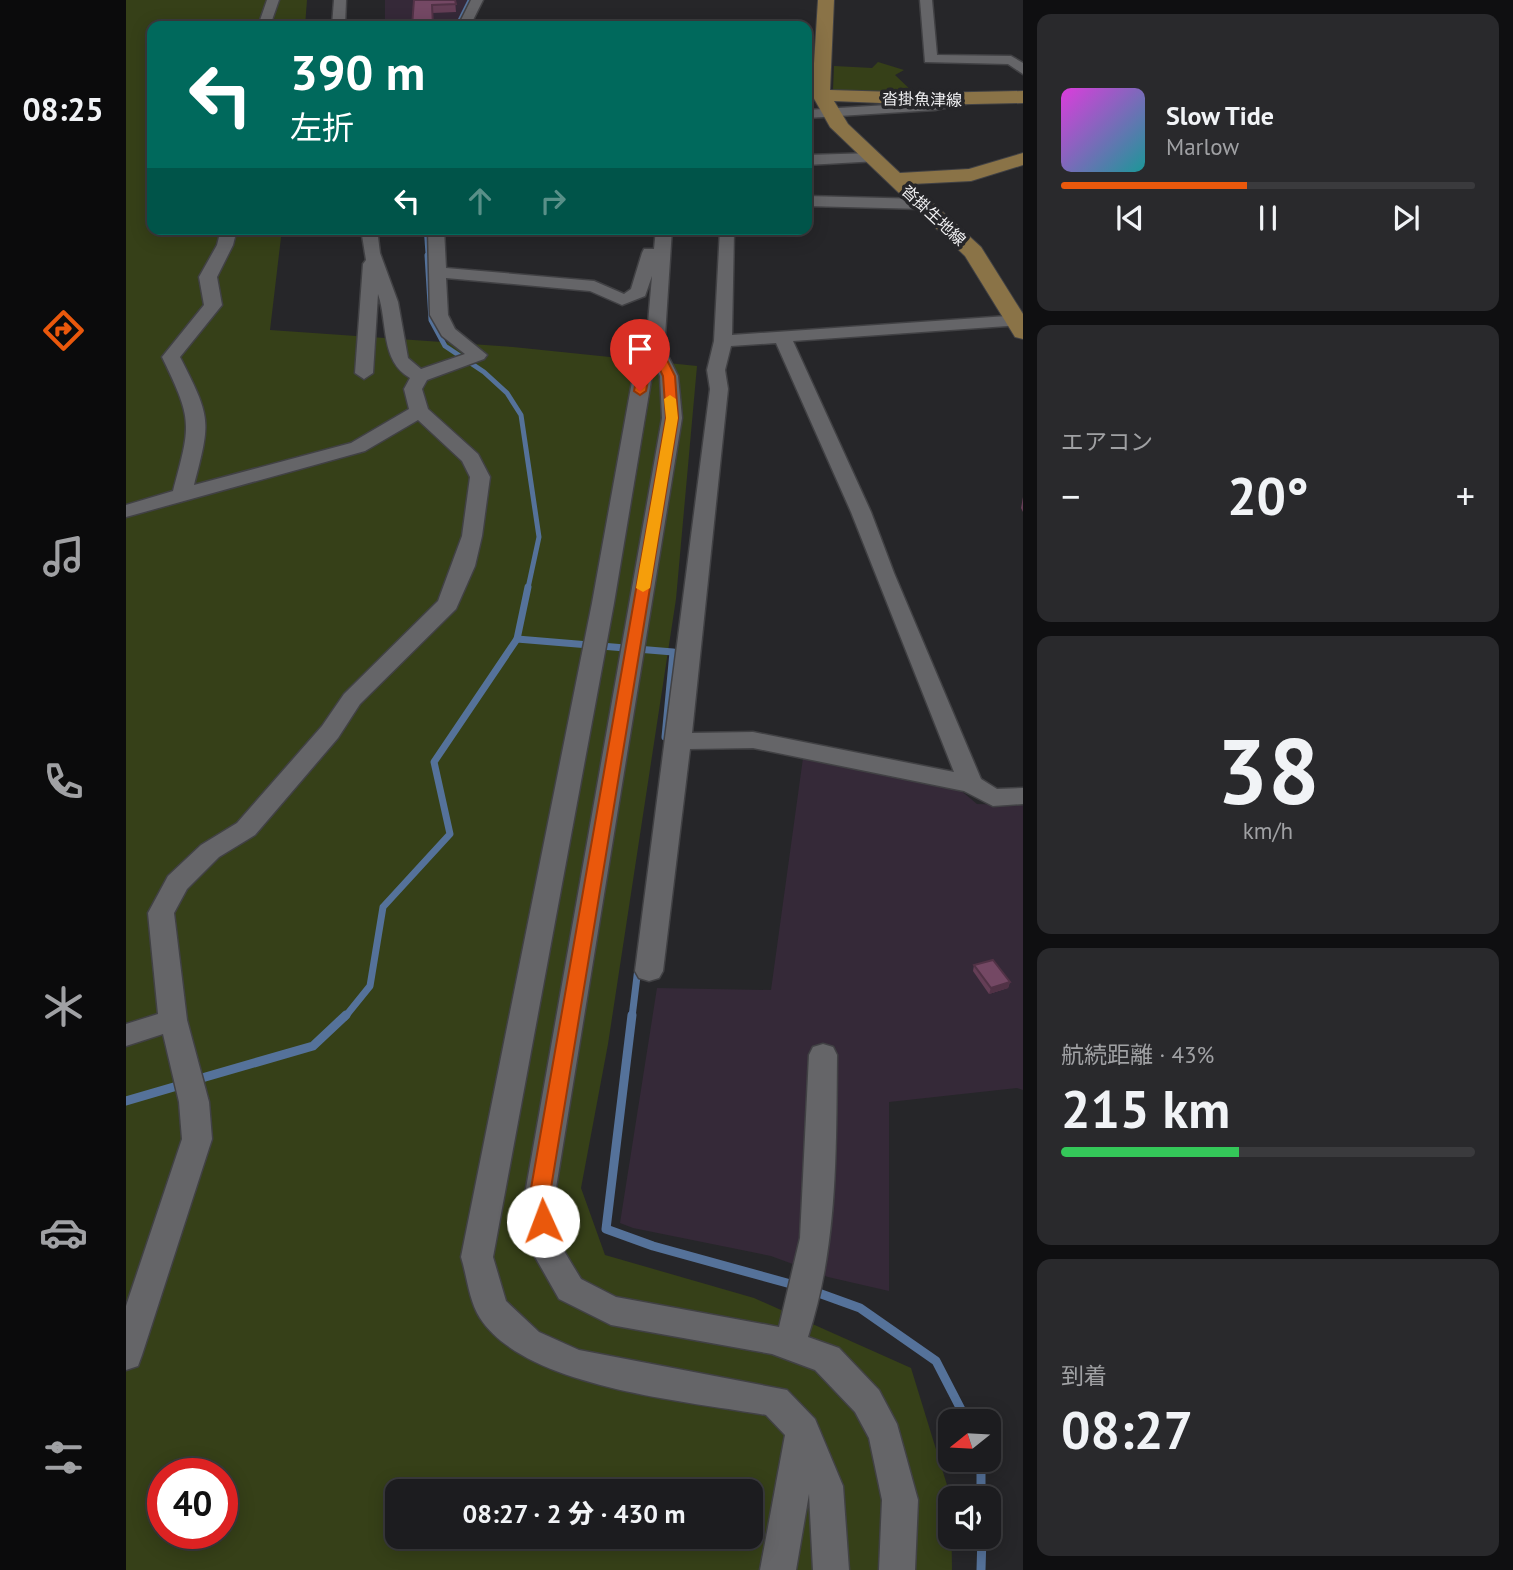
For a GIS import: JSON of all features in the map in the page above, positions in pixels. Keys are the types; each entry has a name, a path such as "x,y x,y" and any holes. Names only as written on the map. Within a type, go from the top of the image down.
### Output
{"main road":[{"path":"819,100 826,0"},
{"name":"沓掛魚津線","path":"819,100 1023,97"},
{"name":"沓掛生地線","path":"819,100 873,158 973,252 1021,324"},
{"path":"896,179 971,175 1023,159"}],"street":[{"path":"266,21 272,0"},
{"path":"339,21 340,0"},
{"path":"466,21 477,0"},
{"path":"926,0 930,59 1012,60 1023,70"},
{"path":"812,160 873,158"},
{"path":"812,201 923,204"},
{"path":"182,495 198,432 194,404 171,357 180,343 208,315 214,302 208,277 228,235"},
{"path":"364,373 372,253 370,235"},
{"path":"126,1355 197,1139 194,1102 177,1033 161,913 177,883 210,851 246,829 330,732 352,699 448,604 464,566 472,536 481,477 471,458 419,411 413,389 420,376 478,355 448,332 439,315 436,235"},
{"path":"438,272 594,286 622,300 639,292 645,278 647,257 662,235"},
{"path":"664,235 656,336 659,356 669,376 672,418 540,1194 546,1248 570,1289 611,1311 772,1339 827,1359 867,1401 885,1435 900,1500 897,1570"},
{"path":"649,971 679,741 719,388 716,370 723,341 726,235"},
{"path":"372,253 389,302 399,358 406,368 420,376"},
{"path":"723,341 1021,324"},
{"path":"656,336 649,345 644,365 603,603 477,1257 492,1309 527,1343 577,1366 775,1401 803,1430 827,1486 831,1570"},
{"path":"782,337 861,512 883,573 971,784"},
{"path":"126,511 358,447 419,411"},
{"path":"679,741 753,740 971,784 993,798 1023,796"},
{"path":"126,1035 177,1033"},
{"path":"789,1345 802,1310 815,1258 823,1055"},
{"path":"778,1570 803,1430"}],"shaded area":[{"path":"385,0 480,0 471,21 385,21"},
{"path":"803,758 959,789 977,804 1023,805 1023,1090 1017,1088 889,1102 889,1291 828,1277 771,1256 633,1228 620,1223 657,988 771,990"}],"green space":[{"path":"126,0 307,0 305,21 147,21 147,235 281,235 270,330 513,347 697,366 676,599 608,1044 581,1188 605,1255 754,1298 911,1368 938,1456 938,1472 943,1472 947,1486 938,1486 938,1549 952,1549 952,1570 126,1570"},
{"path":"878,62 904,70 895,75 916,95 836,93 833,90 834,66 872,68"}],"building":[{"path":"414,0 455,0 456,4 432,5 433,21 412,21"},
{"path":"993,960 1010,982 991,988 974,965"}],"waterway":[{"path":"460,21 470,0"},
{"path":"426,235 428,257"},
{"path":"427,255 431,320 445,346 484,372 507,393 521,415 539,537 528,588"},
{"path":"517,639 528,587"},
{"path":"345,1017 370,986 383,907 450,834 434,762 517,639"},
{"path":"517,639 673,652 665,737"},
{"path":"632,1017 638,968"},
{"path":"195,1080 313,1046 346,1015"},
{"path":"632,1015 606,1229 653,1246 798,1286"},
{"path":"126,1101 184,1084"},
{"path":"813,1291 860,1308 936,1361 961,1409"},
{"path":"981,1472 981,1486"},
{"path":"981,1570 982,1549"}],"slow traffic":[{"path":"643,588 672,418 670,399"}],"route":[{"path":"543,1221 540,1194 672,418 669,376 659,356 656,336 649,345 640,391"}]}
